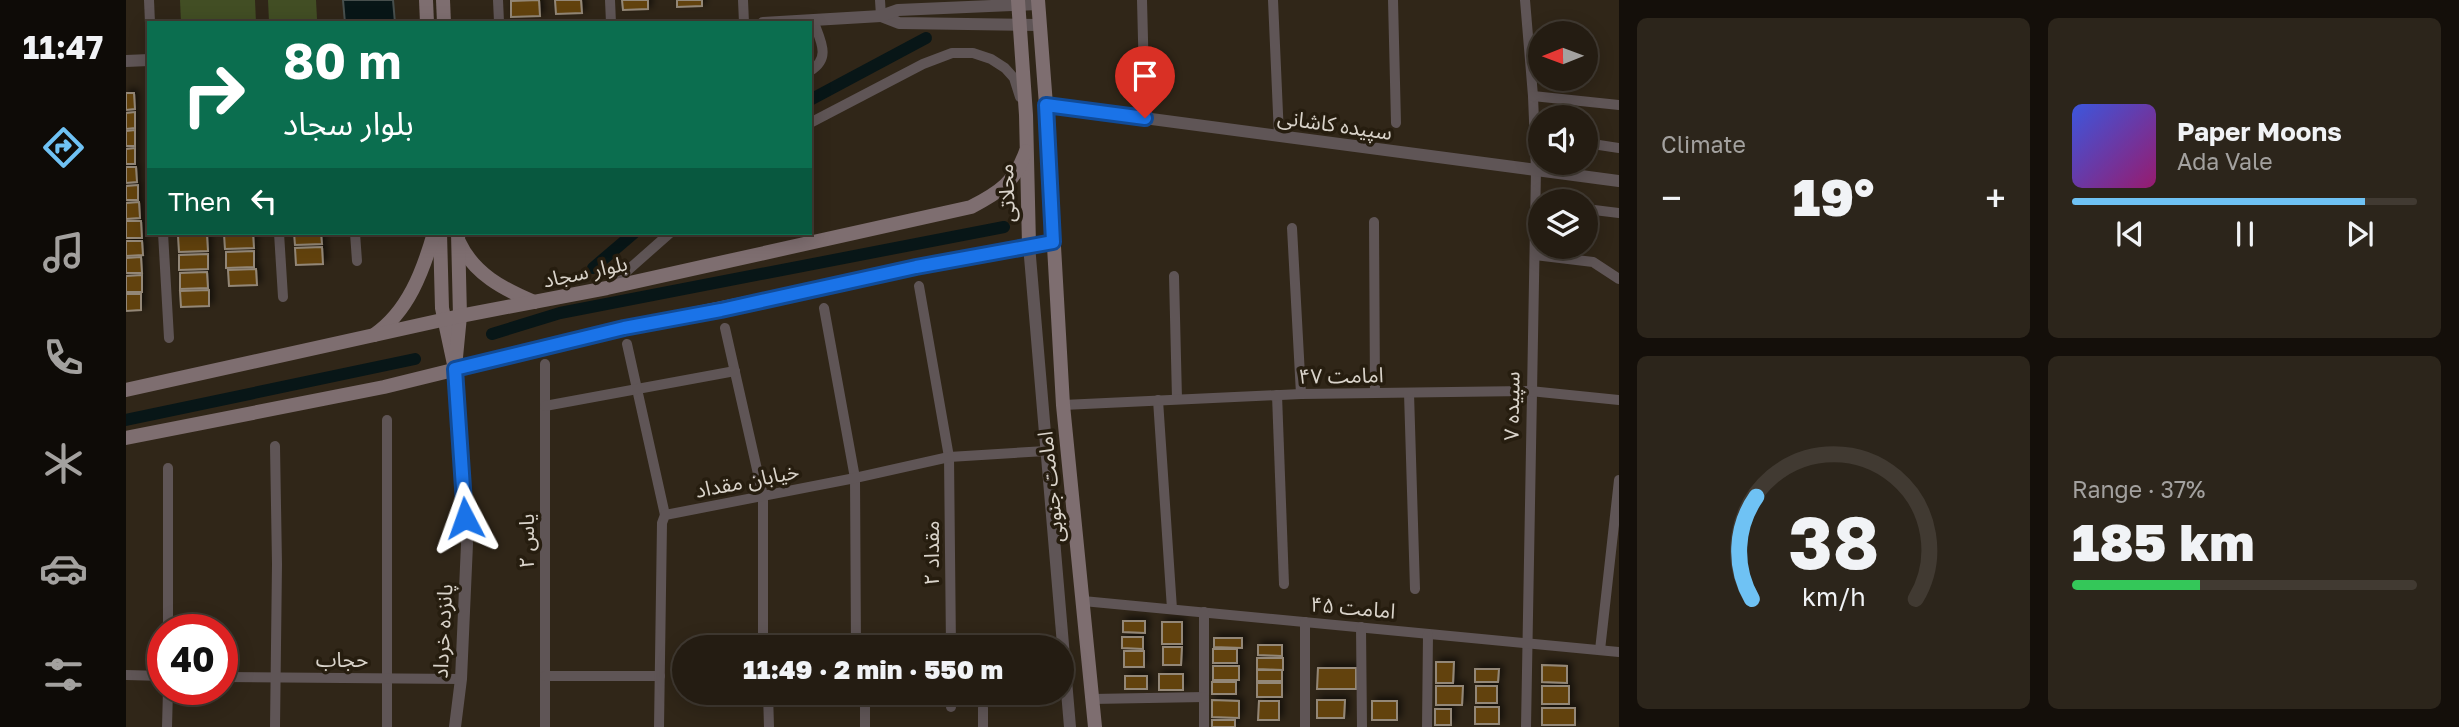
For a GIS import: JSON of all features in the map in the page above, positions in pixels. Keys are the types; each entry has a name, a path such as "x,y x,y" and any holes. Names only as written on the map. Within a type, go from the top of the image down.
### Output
{"main road":[{"path":"426,0 427,21"},
{"path":"443,0 444,21"},
{"path":"1038,2 1053,242"},
{"name":"محلاتی","path":"1018,3 1026,115 1029,245 1053,242"},
{"name":"بلوار سجاد","path":"126,390 460,316 607,288 971,207 1002,190 1015,176 1026,150"},
{"path":"370,337 391,321 402,307 426,260 432,235"},
{"name":"پانزده خرداد","path":"440,235 443,321 455,369"},
{"path":"458,236 470,260 492,282 535,303"},
{"name":"پانزده خرداد","path":"455,369 460,316 458,236"},
{"name":"امامت جنوبی","path":"1053,242 1063,405 1096,727"},
{"path":"126,438 384,387 624,328 1029,245"}],"street":[{"path":"149,0 150,21"},
{"path":"498,0 499,21"},
{"path":"610,0 611,21"},
{"path":"743,0 744,21"},
{"path":"880,0 881,16"},
{"path":"1142,0 1145,118"},
{"path":"1273,0 1279,136"},
{"path":"1392,0 1396,123"},
{"name":"سپیده ۷","path":"1525,0 1534,105"},
{"path":"796,21 881,16 898,10 1038,2"},
{"path":"881,16 899,23 1041,25"},
{"path":"812,70 819,66 823,59 813,20"},
{"path":"812,122 923,64 952,53 973,53 1006,68 1014,78 1026,115"},
{"path":"126,61 147,60"},
{"path":"1533,96 1619,105"},
{"name":"سپیده کاشانی","path":"1046,105 1528,169"},
{"path":"1598,145 1619,148"},
{"name":"سپیده کاشانی","path":"1574,175 1619,181"},
{"path":"1598,211 1619,214"},
{"path":"1374,222 1375,393"},
{"path":"1292,228 1301,394"},
{"path":"163,235 169,338"},
{"path":"279,235 283,297"},
{"path":"355,235 357,261"},
{"path":"607,288 668,235"},
{"path":"1029,245 1070,727"},
{"name":"سپیده ۷","path":"1525,727 1535,259"},
{"path":"1568,259 1593,262 1619,279"},
{"path":"1174,276 1177,399"},
{"name":"مقداد ۲","path":"919,286 949,457 951,635"},
{"path":"824,308 855,478 856,635"},
{"path":"725,328 763,496 763,635"},
{"path":"627,344 665,515 662,523 659,727"},
{"name":"یاس ۲","path":"545,364 545,727"},
{"name":"پانزده خرداد","path":"455,369 467,544 461,679 455,727"},
{"path":"545,406 735,372"},
{"name":"امامت ۴۷","path":"1063,405 1301,394 1530,391 1619,400"},
{"path":"1409,393 1415,589"},
{"path":"1277,395 1284,584"},
{"path":"1158,400 1172,609"},
{"path":"387,420 387,727"},
{"path":"275,446 275,727"},
{"path":"1046,451 1068,448"},
{"name":"خیابان مقداد","path":"665,515 949,457 1046,451"},
{"path":"168,468 168,614"},
{"path":"1600,650 1619,480"},
{"name":"امامت ۴۵","path":"1083,601 1619,652"},
{"path":"1204,612 1204,727"},
{"path":"1305,622 1305,727"},
{"path":"1361,627 1362,727"},
{"path":"1427,727 1428,634"},
{"path":"126,675 147,676"},
{"path":"545,676 660,676"},
{"name":"حجاب","path":"238,677 461,679"},
{"path":"1092,699 1204,697"},
{"path":"167,727 168,705"},
{"path":"768,705 769,727"},
{"path":"865,705 865,727"},
{"path":"983,708 983,727"}],"green space":[{"path":"180,0 255,0 256,21 181,21"},
{"path":"268,0 316,0 317,19 269,21"}],"shaded area":[{"path":"343,0 393,0 395,21 345,21"}],"building":[{"path":"539,0 540,16 511,17 511,1"},
{"path":"555,0 581,0 582,13 556,14"},
{"path":"622,0 648,0 648,9 623,10"},
{"path":"677,0 702,0 702,6 677,7"},
{"path":"126,93 134,93 135,109 126,110"},
{"path":"135,112 135,128 126,129 126,113"},
{"path":"135,130 135,146 126,146 126,131"},
{"path":"135,148 135,164 126,164 126,149"},
{"path":"126,167 136,167 137,182 126,183"},
{"path":"138,185 138,200 126,200 126,186"},
{"path":"139,202 140,218 126,219 126,203"},
{"path":"126,221 141,221 142,238 126,238"},
{"path":"207,235 208,251 179,252 178,236"},
{"path":"224,235 253,235 254,248 225,249"},
{"path":"294,235 321,235 322,244 295,245"},
{"path":"126,241 142,241 143,255 126,256"},
{"path":"322,247 323,264 296,265 295,248"},
{"path":"254,251 254,267 226,268 226,252"},
{"path":"208,254 208,269 179,270 179,255"},
{"path":"141,257 142,273 126,273 126,258"},
{"path":"256,269 257,285 229,286 228,270"},
{"path":"207,272 208,288 180,289 180,273"},
{"path":"142,275 142,292 126,292 126,276"},
{"path":"209,290 209,306 181,307 180,291"},
{"path":"126,294 141,294 141,310 126,311"},
{"path":"1123,621 1145,621 1145,633 1123,632"},
{"path":"1162,622 1182,622 1182,644 1162,644"},
{"path":"1122,637 1143,637 1143,649 1122,648"},
{"path":"1214,638 1242,638 1242,648 1214,647"},
{"path":"1258,645 1282,645 1282,656 1258,655"},
{"path":"1163,647 1182,647 1181,665 1163,665"},
{"path":"1213,649 1237,649 1237,663 1213,663"},
{"path":"1124,651 1144,651 1144,667 1124,667"},
{"path":"1257,658 1283,658 1283,670 1257,669"},
{"path":"1436,662 1454,662 1453,683 1436,683"},
{"path":"1542,665 1567,666 1567,683 1542,682"},
{"path":"1213,666 1239,666 1239,680 1213,680"},
{"path":"1318,668 1356,668 1356,689 1317,689"},
{"path":"1475,669 1499,669 1498,682 1475,682"},
{"path":"1257,670 1282,670 1282,681 1257,681"},
{"path":"1159,674 1183,674 1183,690 1159,690"},
{"path":"1125,676 1147,676 1147,689 1125,689"},
{"path":"1212,682 1236,682 1236,694 1212,694"},
{"path":"1257,683 1282,683 1282,697 1257,697"},
{"path":"1436,686 1463,686 1462,705 1436,705"},
{"path":"1476,686 1497,686 1497,703 1476,703"},
{"path":"1542,686 1569,686 1569,704 1542,704"},
{"path":"1212,700 1239,701 1239,718 1212,717"},
{"path":"1317,700 1345,700 1344,718 1317,718"},
{"path":"1259,701 1279,701 1279,720 1258,720"},
{"path":"1372,701 1397,701 1397,720 1372,720"},
{"path":"1475,707 1499,707 1499,724 1475,724"},
{"path":"1542,708 1575,708 1575,725 1542,725"},
{"path":"1435,709 1451,709 1451,725 1435,725"},
{"path":"1212,720 1235,720 1235,727 1212,727"}],"waterway":[{"path":"812,99 926,38"},
{"path":"492,334 560,313 1004,227"},
{"path":"593,268 632,235"},
{"path":"126,420 415,359"}],"route":[{"path":"465,518 455,369 624,328 721,310 916,267 1053,242 1046,105 1145,118"}]}
